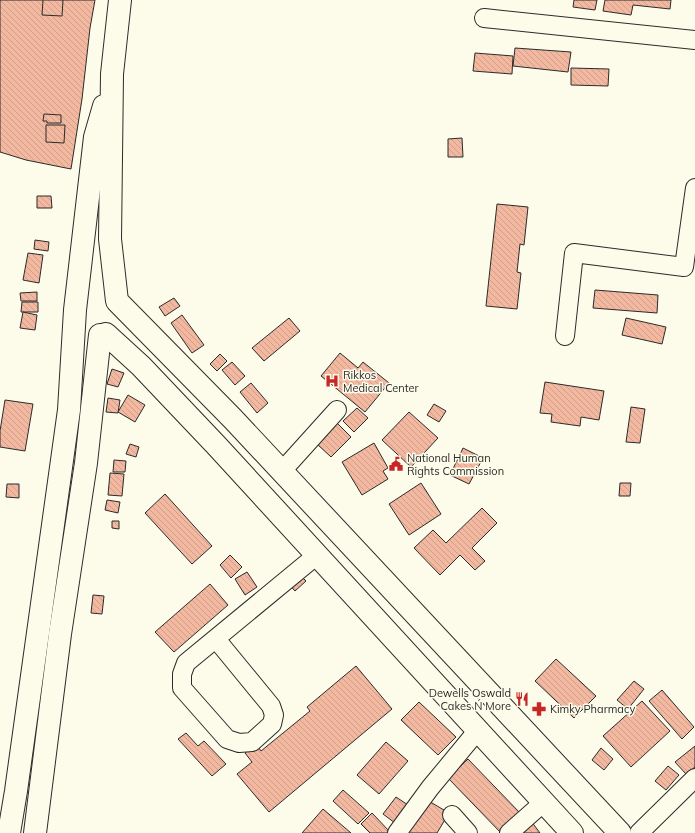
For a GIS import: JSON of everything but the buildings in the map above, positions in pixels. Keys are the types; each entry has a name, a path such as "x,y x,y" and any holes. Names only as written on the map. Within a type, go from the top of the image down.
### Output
{"main road":[{"path":"120,0 112,74 110,239 117,301 120,307 119,320 116,326 103,335 94,335 83,331 76,321 75,310 81,298 93,291 106,292 117,301 233,419 620,833"},
{"path":"9,833 69,410 75,310 95,137 112,74"},
{"path":"103,335 141,366 572,833"},
{"path":"35,833 60,634 86,463 103,335"}],"street":[{"path":"484,18 695,40"},
{"path":"565,336 574,253 684,267 695,188"},
{"path":"282,471 337,410"},
{"path":"216,639 271,706 274,715 272,724 252,742 240,743 227,739 182,688 182,674 186,663 317,555"},
{"path":"397,833 430,788 478,730"},
{"path":"639,833 695,778"},
{"path":"509,833 544,802"},
{"path":"452,815 468,833"}],"place":[{"name":"Rikkos Medical Center","path":"332,381"},
{"name":"National Human Rights Commission","path":"396,464"},
{"name":"Dewells Oswald Cakes Ń More","path":"522,699"},
{"name":"Kimky Pharmacy","path":"539,709"}]}
